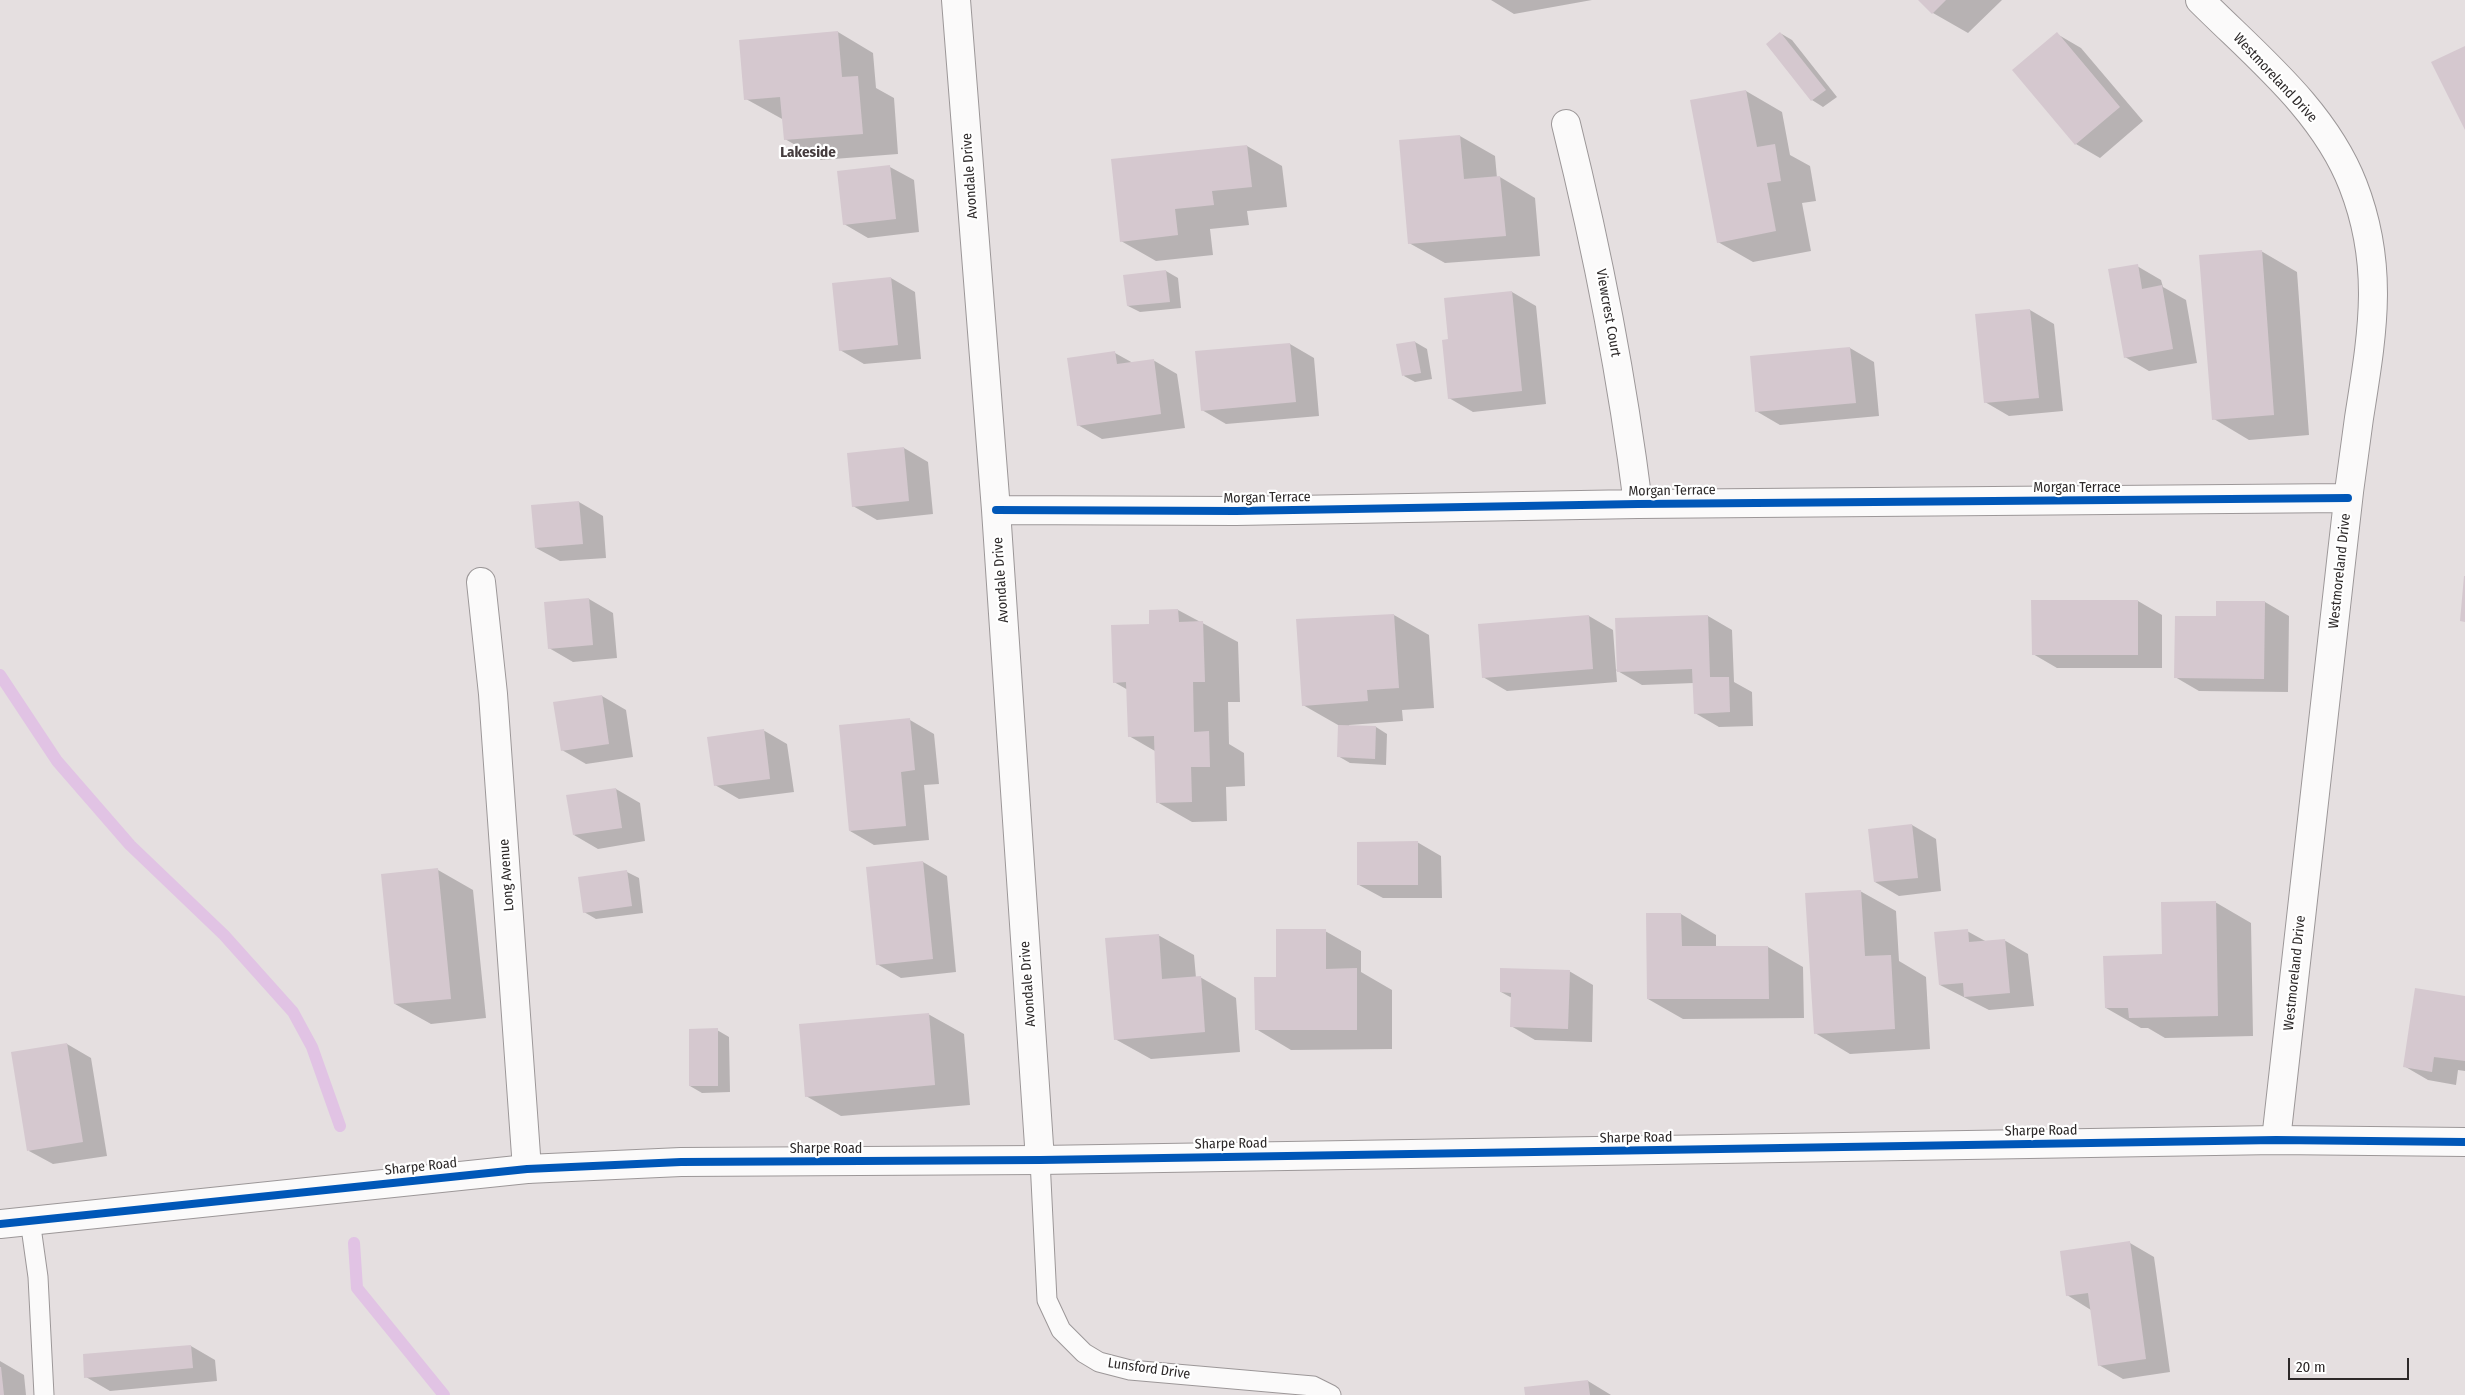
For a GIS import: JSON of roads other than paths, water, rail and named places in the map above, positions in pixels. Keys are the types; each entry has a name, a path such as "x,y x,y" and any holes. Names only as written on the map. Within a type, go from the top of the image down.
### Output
{"street":[{"name":"Avondale Drive","path":"956,0 996,510 1040,1160"},
{"name":"Westmoreland Drive","path":"2200,0 2300,100 2326,132 2353,184 2370,240 2374,269 2373,327 2348,498 2276,1140"},
{"name":"Viewcrest Court","path":"1566,124 1596,245 1627,418 1638,504"},
{"name":"Morgan Terrace","path":"996,510 1236,511 1638,504 2348,498"},
{"name":"Long Avenue","path":"481,582 493,694 527,1169"},
{"name":"Sharpe Road","path":"0,1224 527,1169 681,1162 1040,1160 2276,1140 2465,1142"}],"lane":[{"name":"Lunsford Drive","path":"1040,1160 1047,1300 1061,1330 1084,1354 1098,1362 1130,1370 1313,1386 1331,1395"},
{"path":"30,1220 38,1277 44,1395"}],"waterway":[{"path":"0,675 57,761 130,845 224,935 293,1012 312,1047 340,1126"},
{"path":"354,1243 357,1288 444,1395"}],"district":[{"name":"Lakeside","path":"808,153"}]}
